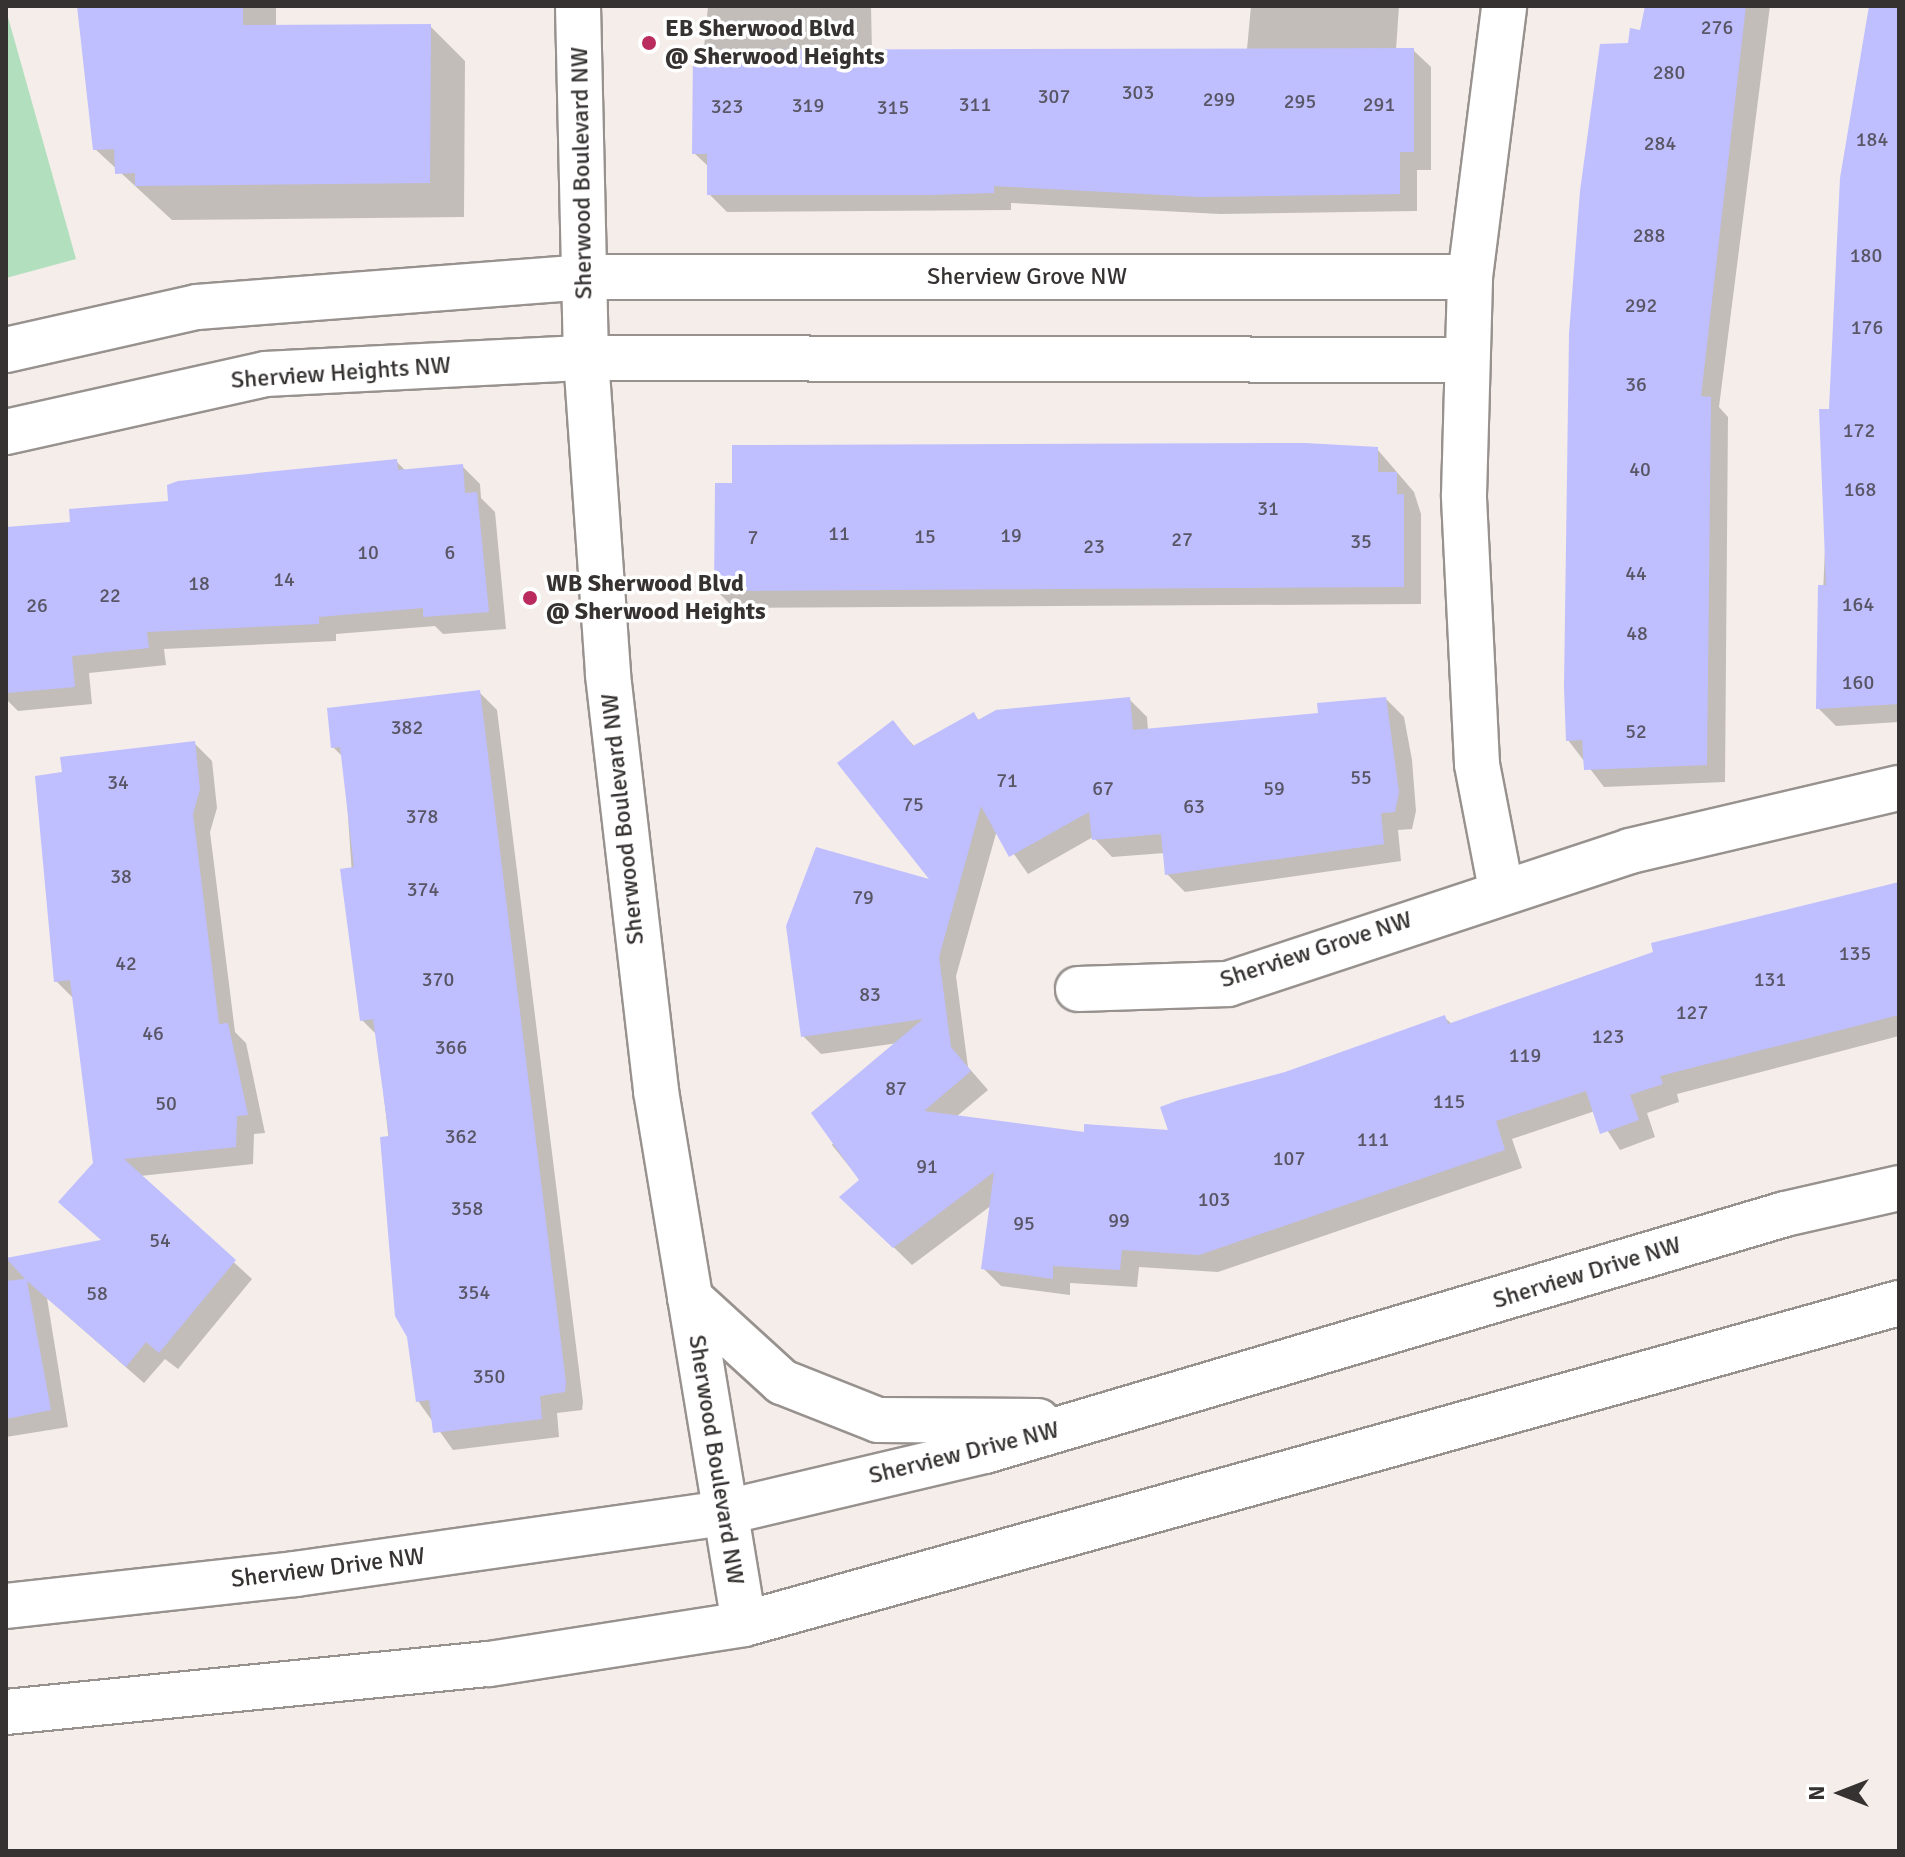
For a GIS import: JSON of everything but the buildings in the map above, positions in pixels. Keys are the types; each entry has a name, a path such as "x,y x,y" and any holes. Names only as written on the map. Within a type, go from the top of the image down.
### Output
{"street":[{"name":"Sherwood Boulevard NW","path":"578,6 586,358 629,883 722,1513 744,1624"},
{"path":"1501,889 1477,764 1467,630 1466,360 1470,277 1504,6"},
{"name":"Sherview Grove NW","path":"583,277 1470,277"},
{"path":"6,350 197,307 583,277"},
{"path":"586,358 1466,360"},
{"name":"Sherview Heights NW","path":"6,432 265,374 586,358"},
{"name":"Sherview Grove NW","path":"1078,989 1228,984 1501,889 1899,788"},
{"name":"Sherview Drive NW","path":"6,1606 295,1574 722,1513 1089,1421 1785,1214 1899,1188"},
{"path":"690,1298 782,1382 878,1420 1089,1421"},
{"path":"6,1712 489,1664 744,1624 1899,1303"}],"green space":[{"path":"6,10 76,259 6,278"}],"place":[{"name":"EB Sherwood Blvd @ Sherwood Heights","path":"649,43"},
{"name":"WB Sherwood Blvd @ Sherwood Heights","path":"530,598"}]}
